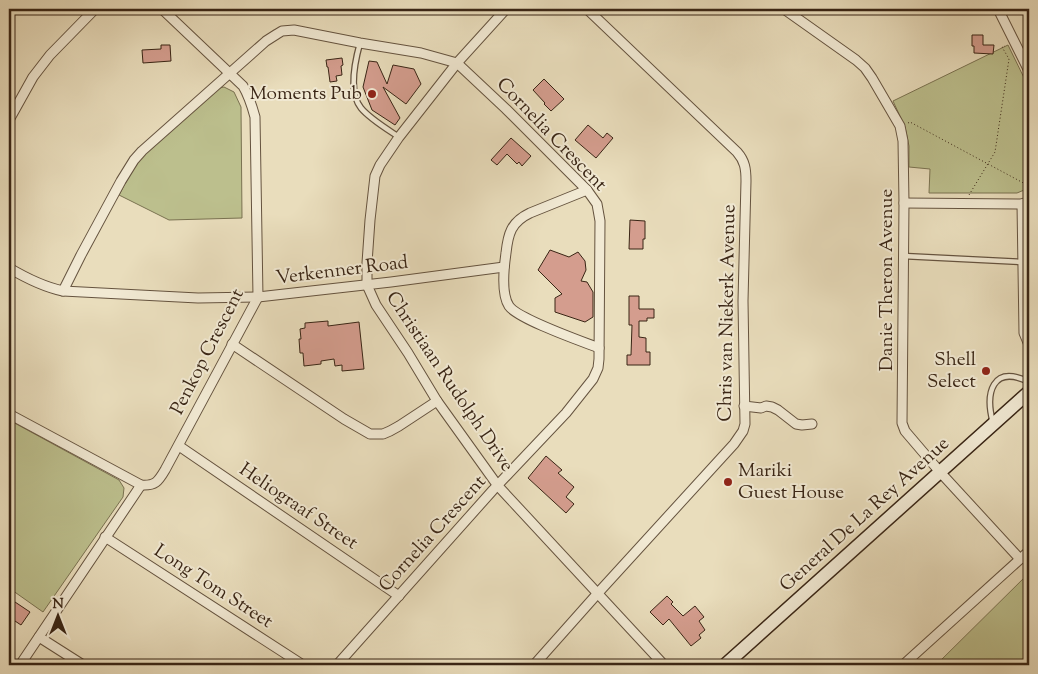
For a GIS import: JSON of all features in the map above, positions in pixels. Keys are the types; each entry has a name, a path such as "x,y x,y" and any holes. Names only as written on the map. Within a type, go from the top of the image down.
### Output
{"street":[{"path":"9,120 33,77 50,55 94,9"},
{"name":"Penkop Crescent","path":"141,485 150,486 158,481 258,297 255,117 248,94 243,86 162,9"},
{"name":"Christiaan Rudolph Drive","path":"506,9 457,63 399,137 380,165 376,176 368,243 366,263 367,285 376,305 437,400 498,486 664,665"},
{"name":"Chris van Niekerk Avenue","path":"534,665 740,436 744,424 742,301 746,182 743,159 587,9"},
{"name":"Danie Theron Avenue","path":"784,9 865,68 900,126 903,141 904,203 902,423 905,431 940,472 1020,559"},
{"path":"998,9 1029,71"},
{"name":"Cornelia Crescent","path":"63,291 134,160 149,144 266,41 282,31 301,31 421,53 457,63 506,108 587,190 597,204 599,214 599,348 598,368 594,379 566,413 337,665"},
{"path":"587,190 530,213 517,221 510,232 507,244 504,283 506,298 513,310 534,322 599,348"},
{"path":"904,203 1026,202 1023,262 1024,333 1029,345"},
{"name":"Verkenner Road","path":"9,268 39,284 63,291 198,298 258,297 504,267"},
{"path":"232,344 344,419 370,434 383,434 390,431 437,400"},
{"name":"General De La Rey Avenue","path":"725,665 1029,392"},
{"path":"744,406 772,407 796,424 812,424"},
{"path":"9,414 141,485 20,665"},
{"name":"Heliograaf Street","path":"178,446 400,596"},
{"name":"Long Tom Street","path":"105,537 303,665"},
{"path":"903,665 1029,551"},
{"path":"39,637 83,665"}],"lane":[{"path":"360,43 354,76 356,98 360,108 399,137"},
{"path":"903,256 1023,262"},
{"path":"993,424 990,402 995,382 1005,376 1020,378 1029,382"}],"path":[{"path":"964,204 995,152 1009,59 1002,47 1015,42"},
{"path":"900,126 910,122 1029,186"}],"green space":[{"path":"1008,45 1029,88 1029,188 1017,193 929,193 930,169 909,167 909,146 905,127 893,101"},
{"path":"224,87 234,92 241,107 242,218 169,220 119,195 140,156 215,89"},
{"path":"1029,214 1029,334 1027,224"},
{"path":"9,420 119,480 124,488 123,497 43,612 9,588"},
{"path":"1029,573 1029,665 936,665"}],"building":[{"path":"972,35 983,35 983,45 994,45 993,54 974,53"},
{"path":"161,45 170,45 171,61 143,63 142,50 161,49"},
{"path":"342,58 342,75 336,76 337,81 330,82 326,60"},
{"path":"369,61 377,62 387,84 393,65 414,69 421,84 406,104 383,87 400,118 395,125 372,110 363,87"},
{"path":"544,79 564,99 551,111 533,90"},
{"path":"588,125 603,138 607,133 613,138 596,158 575,140"},
{"path":"511,138 531,156 522,166 519,162 517,164 507,154 497,165 491,160"},
{"path":"630,220 645,221 643,249 629,249"},
{"path":"550,250 569,257 578,252 585,261 586,270 581,281 587,282 593,292 593,317 585,322 555,312 555,298 562,294 538,270"},
{"path":"629,296 639,296 639,309 654,309 654,318 647,318 647,321 639,321 639,337 646,338 646,352 650,352 650,365 627,365 627,355 631,355 632,325 629,325"},
{"path":"328,321 328,326 359,322 364,369 342,371 342,365 335,366 334,359 321,361 321,364 304,366 303,353 300,353 300,329 305,328 305,323"},
{"path":"546,456 562,470 558,473 574,487 566,497 574,504 566,513 528,478"},
{"path":"667,596 673,602 671,604 683,616 695,606 704,617 699,621 705,630 699,635 701,638 691,646 669,619 663,625 650,612"},
{"path":"9,598 30,612 21,625 9,617"}],"place":[{"name":"Moments Pub","path":"372,94"},
{"name":"Shell Select","path":"986,371"},
{"name":"Mariki Guest House","path":"728,482"}]}
